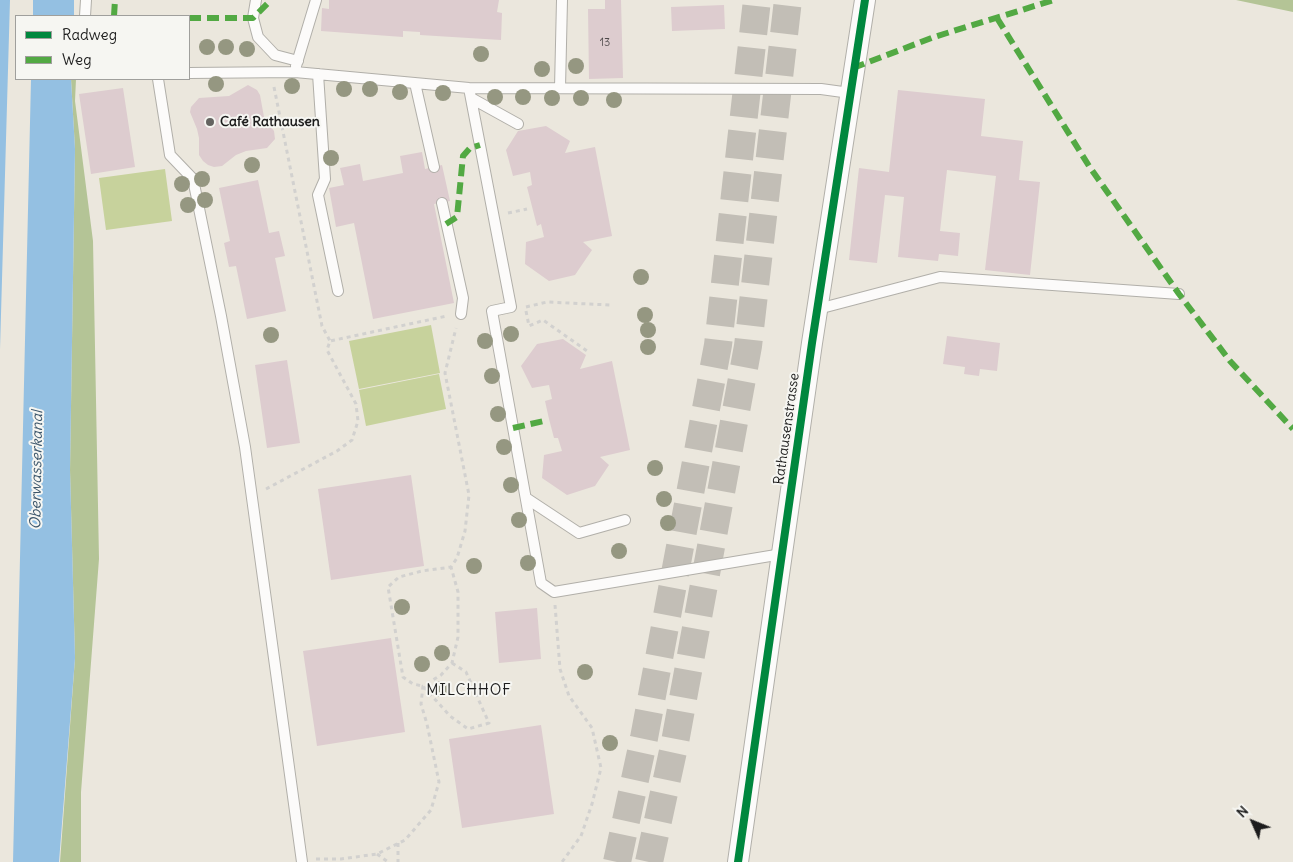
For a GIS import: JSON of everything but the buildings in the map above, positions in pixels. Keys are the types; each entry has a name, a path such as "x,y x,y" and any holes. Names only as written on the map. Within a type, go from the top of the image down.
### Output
{"street":[{"name":"Rathausenstrasse","path":"738,862 865,0"}],"lane":[{"path":"85,15 86,0"},
{"path":"256,0 253,18 258,37 275,55 298,61"},
{"path":"295,72 316,0"},
{"path":"560,88 562,0"},
{"path":"190,73 295,72 415,83 470,93 560,88 821,89 850,93"},
{"path":"318,74 325,179 318,195 338,291"},
{"path":"158,80 170,155 193,179 223,325 252,494 301,860"},
{"path":"415,83 434,167"},
{"path":"470,93 518,124"},
{"path":"470,93 511,307 492,311 541,583 554,592 782,554"},
{"path":"442,203 463,298 461,314"},
{"path":"818,309 940,277 1179,294"},
{"path":"526,498 579,532 625,520"}],"path":[{"path":"252,494 261,492 337,451 352,440 358,422 356,404 327,350 330,341 322,326 270,72"},
{"path":"524,298 529,326 544,320 590,354"},
{"path":"526,307 547,302 610,305"},
{"path":"330,341 461,314"},
{"path":"423,686 441,675 452,663 458,637 458,592 451,568 457,558 466,531 468,495 445,373 453,337 461,314"},
{"path":"451,568 422,571 399,577 388,588 403,677 413,684 423,686 450,716 468,729 489,723 466,672 452,663"},
{"path":"554,592 560,669 569,696 592,728 601,768 592,804 581,836 562,862"},
{"path":"301,860 340,859 377,854 405,840 431,810 439,782 421,704 423,686"},
{"path":"398,843 398,862"},
{"path":"377,854 388,862"}],"green space":[{"path":"1236,0 1293,0 1293,12"},
{"path":"71,80 76,80 75,101 93,241 99,559 81,792 81,862 60,862 75,658 70,470 75,149"},
{"path":"165,169 172,221 106,230 99,178"},
{"path":"431,325 440,373 359,389 349,341"},
{"path":"439,374 446,409 366,426 359,390"}],"water":[{"path":"0,0 10,0 0,349"},
{"path":"33,0 74,0 74,15 33,15"},
{"name":"Oberwasserkanal","path":"31,80 71,80 75,149 70,470 75,658 59,862 13,862"}],"tunnel":[{"path":"617,862 644,738 718,345 757,0"},
{"path":"649,862 675,742 748,346 788,0"}],"marked path":[{"path":"114,15 115,0"},
{"path":"190,18 253,18 271,0"},
{"path":"853,68 934,37 1054,0"},
{"path":"997,18 1089,166 1179,294 1230,361 1293,429"},
{"path":"446,224 457,217 463,156 470,148 480,145"},
{"path":"513,428 544,421"}],"cycle path":[{"path":"738,862 812,343 865,0"}],"place":[{"name":"Café Rathausen","path":"210,122"}],"district":[{"name":"MILCHHOF","path":"469,691"}]}
